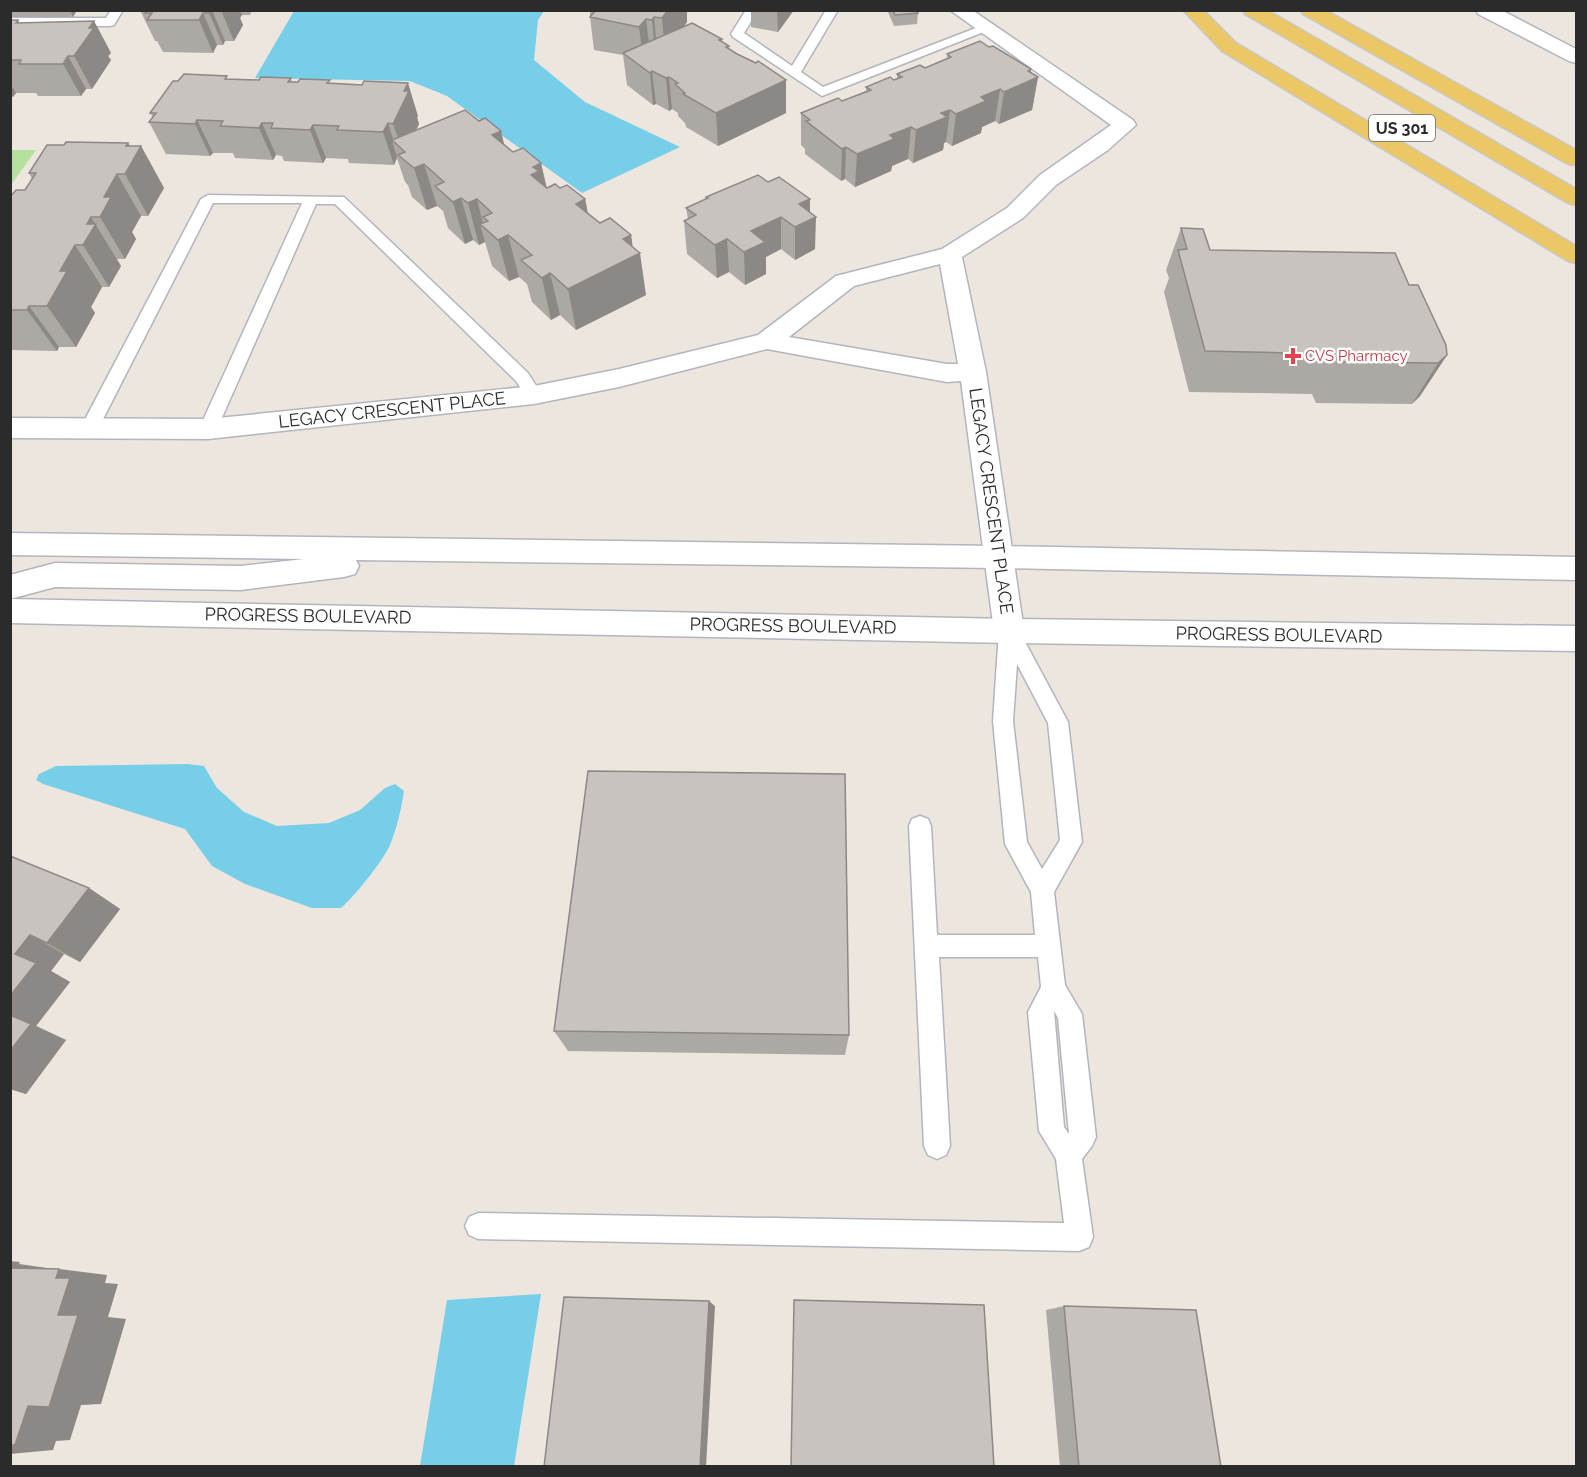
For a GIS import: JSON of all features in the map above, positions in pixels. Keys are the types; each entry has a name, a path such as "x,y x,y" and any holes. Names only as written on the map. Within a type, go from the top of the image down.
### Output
{"main road":[{"name":"LEGACY CRESCENT PLACE","path":"10,428 208,429 534,395 619,378 767,341 845,281 950,254 1015,213 1048,180 1125,125 959,10"},
{"path":"1192,10 1229,47 1576,256"},
{"name":"US 301","path":"1203,10 1515,195"},
{"path":"1252,10 1576,198"},
{"path":"1310,10 1576,159"},
{"path":"1485,10 1576,57"},
{"name":"LEGACY CRESCENT PLACE","path":"950,254 973,372 1009,631"},
{"name":"LEGACY CRESCENT PLACE","path":"767,341 947,373 973,372"},
{"path":"10,544 998,557 1576,569"},
{"path":"10,586 55,574 241,578 335,566 788,571 838,555"},
{"name":"PROGRESS BOULEVARD","path":"10,610 1009,631 1576,639"}],"lane":[{"path":"10,22 110,22 117,10"},
{"path":"752,10 737,34 822,92 985,29"},
{"path":"794,73 832,10"},
{"path":"89,429 208,199 339,200 522,377 534,395"},
{"path":"208,429 311,199"},
{"path":"478,1226 1079,1237 1068,1155 1052,1131 1040,1012 1053,989 1042,890 1016,844 1003,721 1009,631"},
{"path":"1009,631 1058,722 1071,842 1042,890"},
{"path":"920,826 937,1146"},
{"path":"926,946 1047,946"}],"green space":[{"path":"10,150 36,150 11,185"}],"water":[{"path":"294,11 544,11 538,20 534,60 585,102 680,147 582,193 447,96 410,81 255,78"},
{"path":"187,764 204,766 217,788 244,812 277,826 329,823 360,810 385,788 395,784 404,791 395,832 381,860 341,908 312,908 245,884 212,866 185,829 36,780 39,774 56,766"},
{"path":"541,1294 514,1466 420,1466 447,1300"}],"building":[{"path":"147,10 211,10 209,13 203,13 199,20 147,20 152,13 145,13"},
{"path":"596,10 668,10 662,18 646,19 639,27 590,17"},
{"path":"893,10 917,10 918,13 895,15"},
{"path":"10,20 18,20 16,23 94,21 89,28 94,28 74,56 68,56 63,64 19,64 21,60 10,60"},
{"path":"692,23 722,39 719,40 737,54 756,63 758,61 786,80 716,113 683,94 685,93 675,84 678,83 669,77 666,78 652,71 650,73 623,53"},
{"path":"980,41 989,47 993,46 1031,69 1028,71 1038,77 1004,92 1000,89 981,97 986,101 956,114 950,110 941,113 947,117 916,130 911,127 890,135 894,139 857,154 846,147 842,149 806,121 810,120 801,113 838,98 842,101 871,90 866,87 890,77 894,80 902,77 897,74 920,65 925,68 951,57 947,54"},
{"path":"184,74 227,76 225,79 291,78 288,82 298,82 300,79 330,80 327,83 362,85 364,81 408,83 404,91 409,91 393,124 388,123 383,132 337,130 339,126 313,125 310,130 271,128 273,123 262,123 259,128 220,126 223,121 197,120 195,124 149,122 156,113 150,113 173,81 178,81"},
{"path":"465,110 479,121 485,118 501,131 492,135 513,152 523,148 541,163 533,167 539,171 531,175 547,188 555,184 560,188 567,185 585,199 576,204 600,223 610,218 631,235 623,239 640,253 568,289 550,273 542,278 521,260 532,255 508,235 498,240 480,224 488,221 483,217 492,213 477,199 468,203 461,198 453,202 435,186 444,182 424,164 414,168 398,155 405,152 392,140"},
{"path":"66,142 128,143 126,146 141,146 125,174 117,174 104,197 111,197 100,217 91,217 87,224 96,224 83,245 75,245 60,271 67,271 47,306 29,306 27,310 10,310 10,197 16,190 25,190 36,173 29,173 47,145 64,145"},
{"path":"758,175 768,182 779,177 810,199 799,204 816,217 795,227 781,217 751,231 765,242 744,252 727,239 715,245 684,221 696,215 686,208"},
{"path":"1181,228 1203,229 1210,250 1395,253 1409,285 1418,285 1446,345 1447,355 1438,363 1338,362 1334,354 1205,351 1178,250 1187,249"},
{"path":"588,771 845,774 849,1035 554,1031"},
{"path":"10,856 89,888 47,943 30,935 15,954 36,963 10,996"},
{"path":"10,1015 31,1024 10,1051"},
{"path":"10,1268 59,1269 56,1278 70,1278 58,1315 78,1315 49,1407 28,1406 15,1445 10,1445"},
{"path":"564,1297 709,1301 700,1467 544,1467"},
{"path":"794,1300 984,1305 994,1467 791,1467"},
{"path":"1064,1306 1196,1310 1221,1467 1079,1467"}],"place":[{"name":"CVS Pharmacy","path":"1293,356"}]}
